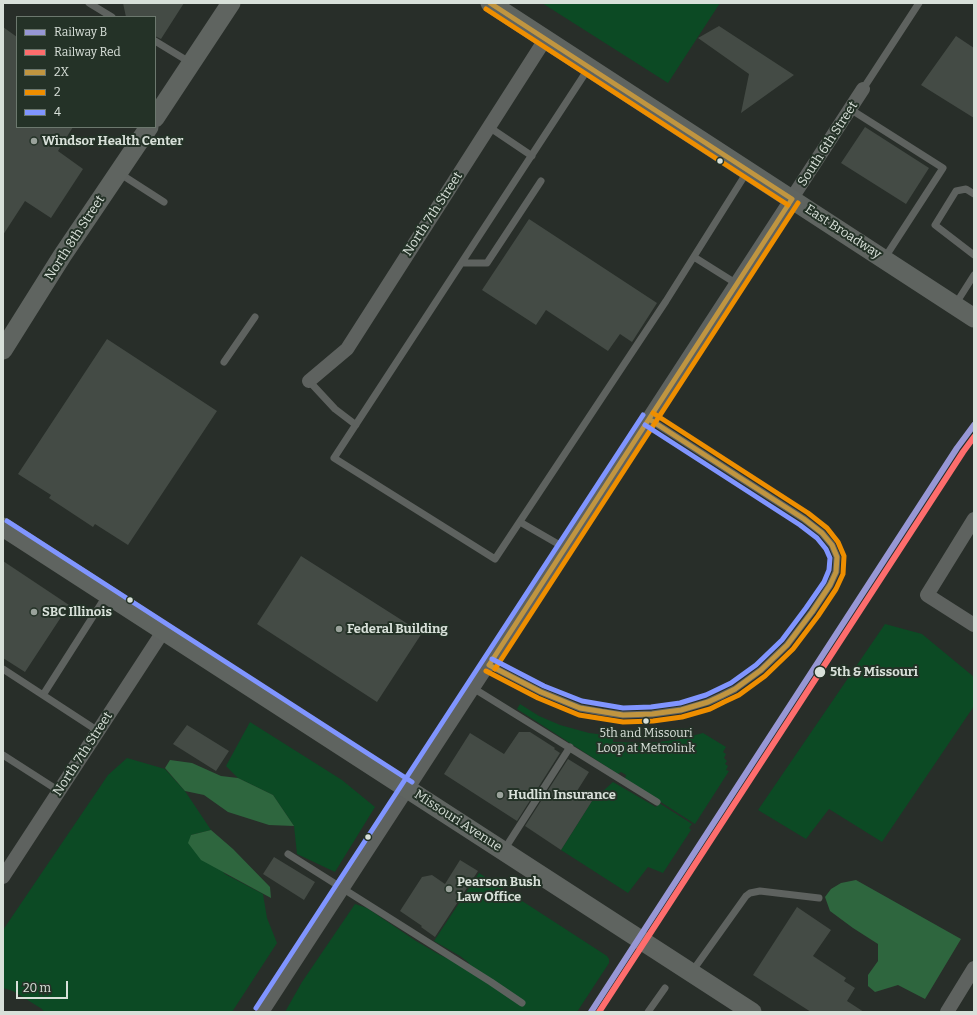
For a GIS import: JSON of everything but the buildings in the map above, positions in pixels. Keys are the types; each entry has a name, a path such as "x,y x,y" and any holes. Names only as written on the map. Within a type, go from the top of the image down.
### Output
{"main road":[{"path":"156,116 231,3"},
{"name":"East Broadway","path":"490,3 546,38 974,318"},
{"name":"North 8th Street","path":"3,350 62,256 148,128"},
{"name":"Missouri Avenue","path":"3,527 752,1012"}],"street":[{"name":"North 7th Street","path":"310,381 346,349 546,38"},
{"name":"South 6th Street","path":"262,1012 863,89"},
{"path":"974,519 927,595 974,625"},
{"name":"North 7th Street","path":"3,877 164,630"},
{"path":"947,1012 974,968"}],"lane":[{"path":"89,3 110,16"},
{"path":"863,89 919,3"},
{"path":"156,42 191,64"},
{"path":"590,67 334,458 495,559 694,257 748,170"},
{"path":"850,109 943,168 884,259"},
{"path":"489,127 532,156"},
{"path":"119,172 164,202"},
{"path":"462,263 487,263 541,181"},
{"path":"974,194 966,189 956,191 935,225 974,255"},
{"path":"694,257 737,284"},
{"path":"954,305 974,275"},
{"path":"224,362 255,317"},
{"path":"310,381 335,409 356,425"},
{"path":"489,665 541,692 580,708 623,714 652,714 681,710 722,696 735,689 761,670 787,645 826,591 833,579 837,563 835,552 828,539 804,519 649,419"},
{"path":"520,522 565,548"},
{"path":"42,695 107,594"},
{"path":"3,669 98,731"},
{"path":"474,688 657,802"},
{"path":"504,851 570,747"},
{"path":"3,755 59,791"},
{"path":"288,854 522,1003"},
{"path":"691,973 750,892 760,891 820,898"},
{"path":"648,1012 665,988"}],"green space":[{"path":"542,3 720,3 668,83"},
{"path":"885,624 922,634 974,677 974,706 882,842 829,809 806,839 758,810"},
{"path":"520,704 539,716 560,725 589,733 613,736 613,742 659,742 681,739 703,733 726,747 723,752 726,754 724,758 727,761 725,764 728,766 726,770 729,771 695,824 625,779 626,775 621,772 618,774 517,709"},
{"path":"250,722 342,780 375,807 335,872 297,854 294,826 273,795 238,778 226,766"},
{"path":"127,758 165,769 185,791 211,830 191,835 225,874 263,894 267,918 277,943 232,1012 44,1012 42,1009 13,991 3,988 3,930 108,775"},
{"path":"170,760 192,763 221,776 238,778 273,795 294,826 269,825 228,812 204,795 185,791 165,768"},
{"path":"613,782 656,807 659,803 692,824 689,828 691,830 663,873 648,867 628,893 561,850 592,801"},
{"path":"211,830 233,849 270,887 271,898 201,860 188,843 191,835"},
{"path":"479,873 607,956 609,963 577,1012 285,1012 302,982 355,904 367,908 416,941 440,955 467,967 469,963 434,941"},
{"path":"856,880 961,939 925,999 898,985 875,992 868,986 868,975 878,961 878,944 830,911 825,897 831,889 841,883"}],"rail line":[{"name":"B","path":"591,1012 957,448 974,425"},
{"name":"Red","path":"599,1012 974,437"}],"transit line":[{"name":"2X","path":"490,3 792,199"},
{"name":"2","path":"486,9 788,205"},
{"name":"2X","path":"489,665 792,199"},
{"name":"2","path":"495,669 798,203"},
{"name":"2","path":"486,671 538,698 579,715 623,722 653,721 682,717 710,709 739,695 765,676 793,649 836,589 843,574 844,556 838,542 827,528 808,513 653,413"},
{"name":"4","path":"256,1008 643,415"},
{"name":"2X","path":"489,665 541,692 580,708 623,715 652,714 681,710 708,702 721,696 735,689 761,670 787,645 830,585 836,572 837,557 832,545 822,533 804,519 649,419"},
{"name":"4","path":"492,659 544,686 582,701 623,708 651,707 680,703 706,695 731,683 756,665 782,640 824,582 829,570 830,558 826,549 817,538 800,525 645,425"},
{"name":"4","path":"7,521 412,782"}],"place":[{"name":"Windsor Health Center","path":"34,141"},
{"name":"SBC Illinois","path":"34,612"},
{"name":"Federal Building","path":"339,629"},
{"name":"5th & Missouri","path":"820,672"},
{"name":"5th and Missouri Loop at Metrolink","path":"646,721"},
{"name":"Hudlin Insurance","path":"500,795"},
{"name":"Pearson Bush Law Office","path":"449,889"}]}
